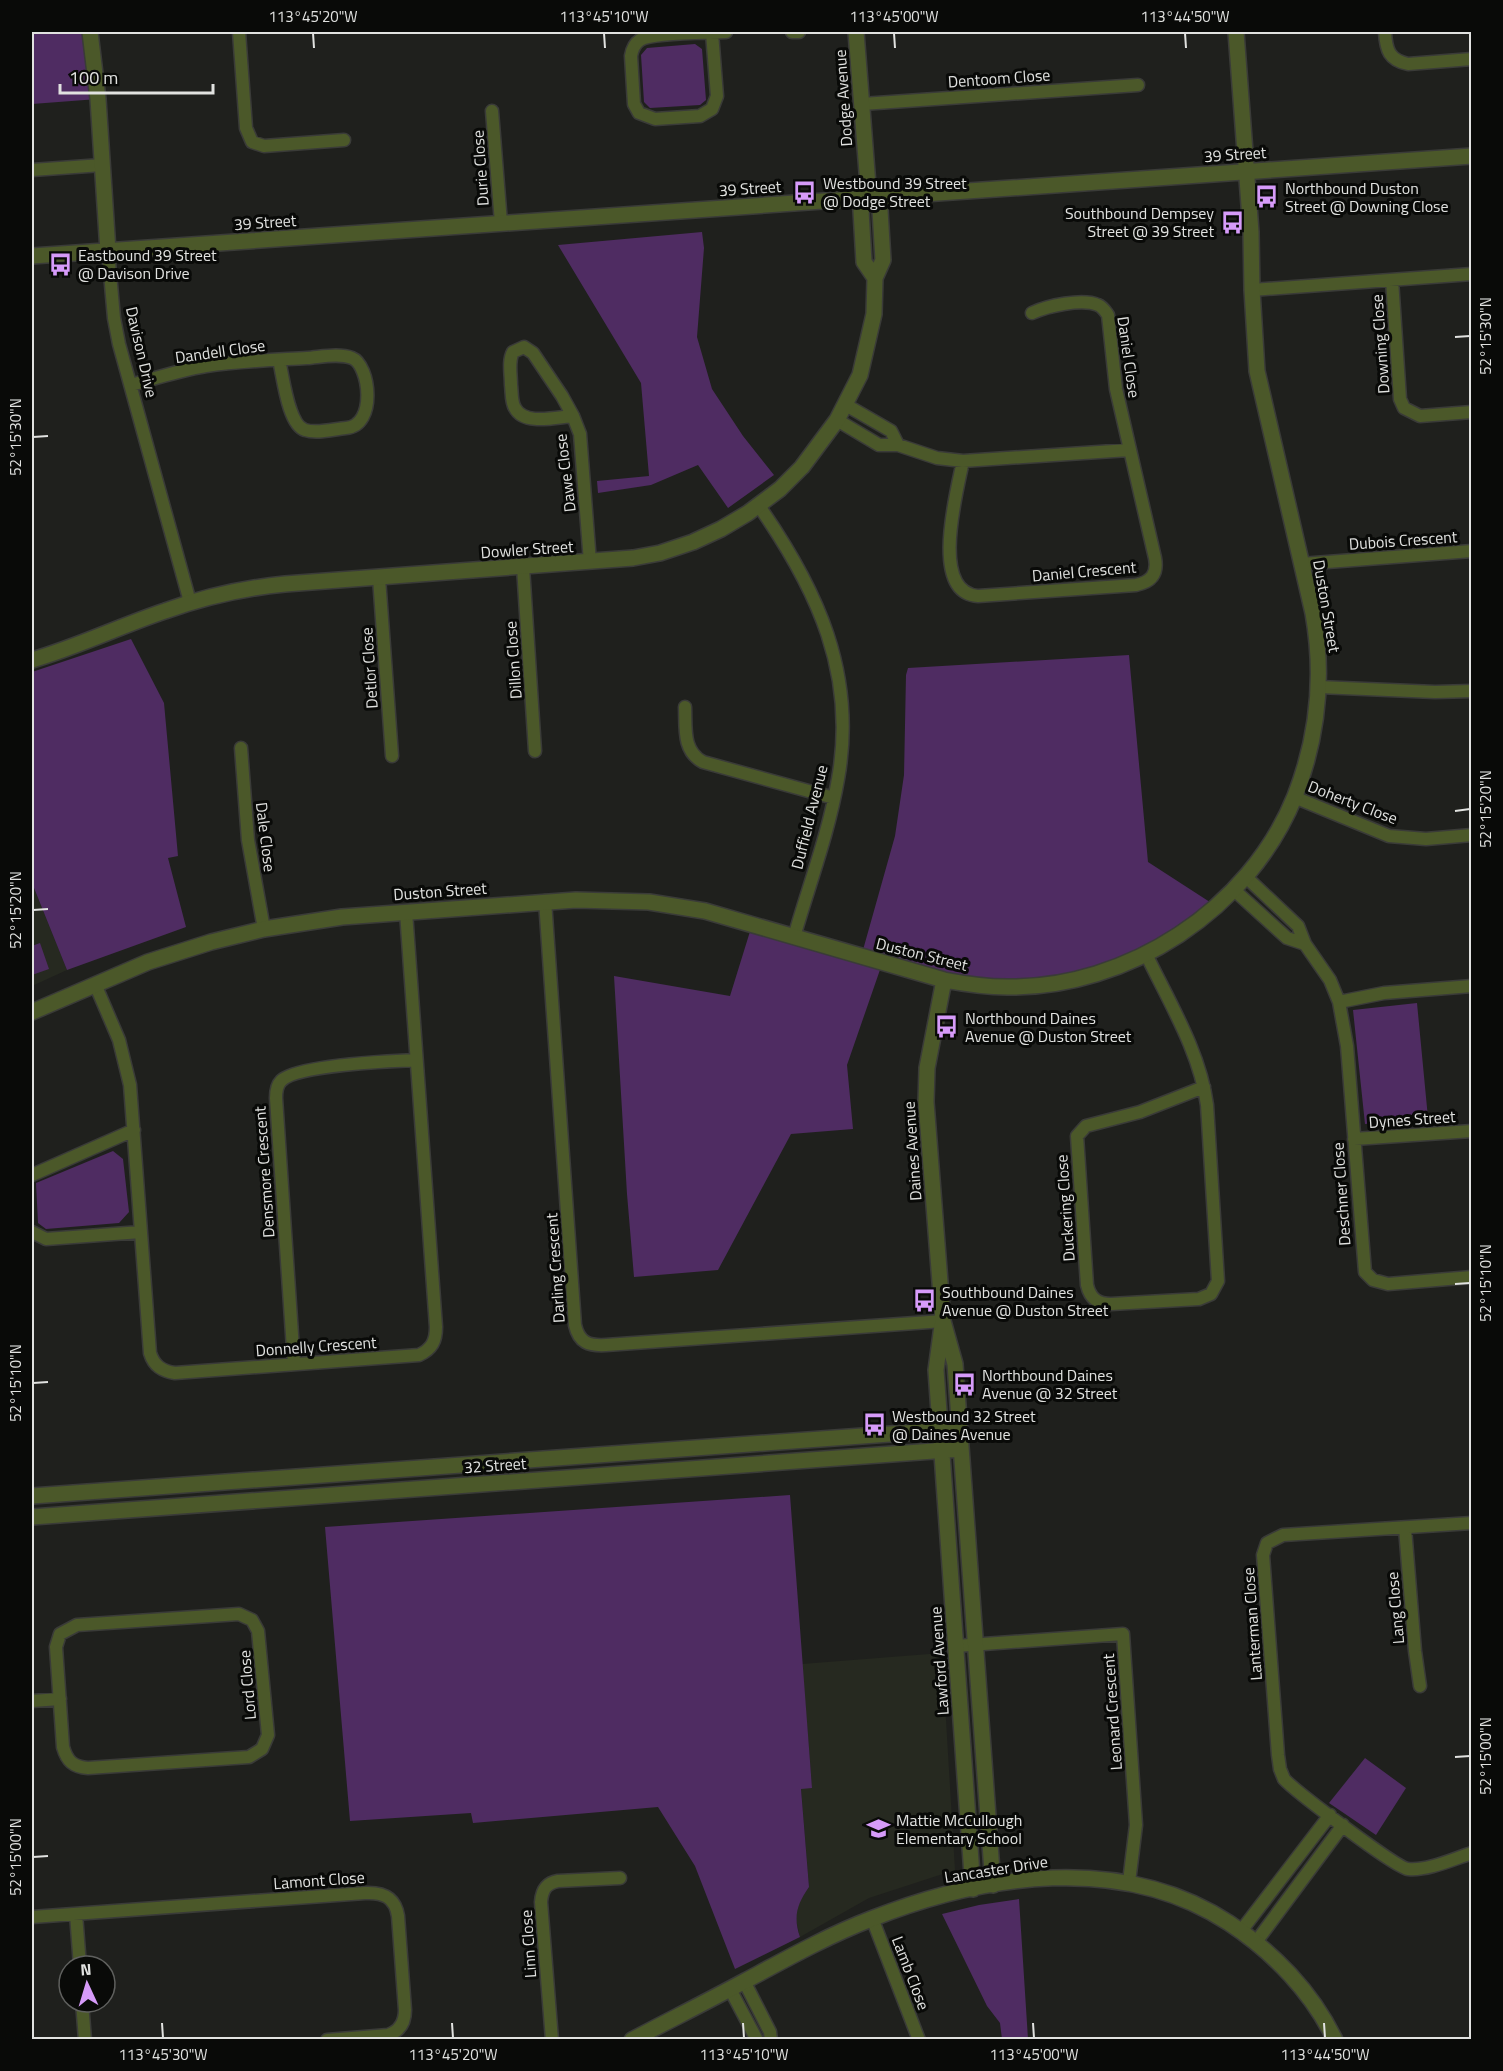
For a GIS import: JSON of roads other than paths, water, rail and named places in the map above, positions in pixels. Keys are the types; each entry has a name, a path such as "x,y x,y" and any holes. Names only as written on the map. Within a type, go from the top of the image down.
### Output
{"street":[{"name":"Davison Drive","path":"90,32 96,72 108,251 116,331 190,602"},
{"path":"239,32 246,128 252,142 264,146 344,140"},
{"path":"712,33 717,96 712,110 700,116 655,119 639,113 634,104 631,67 634,45 639,40 651,36 726,32"},
{"path":"792,32 799,32"},
{"name":"Dodge Avenue","path":"856,32 869,198"},
{"name":"Duston Street","path":"32,1012 177,952 264,929 325,919 545,902 593,899 650,902 705,911 944,980 968,985 1009,987 1062,982 1104,971 1146,954 1183,932 1233,889 1273,838 1294,797 1313,737 1319,687 1316,626 1258,379 1251,232 1236,32"},
{"path":"1385,32 1387,51 1400,62 1408,64 1472,59"},
{"name":"Dentoom Close","path":"862,104 1138,85"},
{"name":"Durie Close","path":"492,111 501,223"},
{"name":"39 Street","path":"32,256 1472,156"},
{"path":"32,170 102,165"},
{"name":"Dowler Street","path":"32,660 190,602 236,591 269,586 644,556 684,546 721,529 759,506 802,467 837,420 860,375 875,305 875,278 864,261 861,211 869,198"},
{"name":"Downing Close","path":"1252,290 1472,274"},
{"name":"Downing Close","path":"1392,280 1400,399 1404,408 1420,416 1472,412"},
{"name":"Daniel Close","path":"1032,312 1048,306 1084,303 1096,304 1105,310 1110,321 1116,389 1129,450"},
{"name":"Dawe Close","path":"573,416 527,418 516,412 512,400 510,360 513,352 524,347 533,353 573,416 582,443 590,562"},
{"name":"Dandell Close","path":"131,385 205,367 279,360 343,356 359,362 364,374 367,406 364,418 351,428 312,431 300,427 293,419 279,360"},
{"path":"846,405 891,431 898,445"},
{"path":"837,420 879,445 898,445 937,458 963,461 1129,450"},
{"name":"Daniel Crescent","path":"963,461 951,529 950,558 955,583 959,589 970,596 978,596 1136,585 1151,578 1156,565 1129,450"},
{"name":"Duffield Avenue","path":"759,506 808,585 830,643 837,675 842,718 841,760 834,798 794,937"},
{"name":"Dubois Crescent","path":"1301,564 1472,552"},
{"name":"Dillon Close","path":"523,567 535,751"},
{"name":"Detlor Close","path":"379,578 392,756"},
{"path":"1319,687 1435,692 1472,691"},
{"path":"685,706 686,741 691,754 696,759 834,798"},
{"name":"Dale Close","path":"241,748 248,840 264,929"},
{"name":"Doherty Close","path":"1294,797 1389,836 1426,838 1472,835"},
{"name":"Deschner Close","path":"1245,876 1298,926 1305,944 1321,966 1339,1002 1347,1046 1363,1267 1368,1276 1379,1283 1388,1284 1472,1277"},
{"name":"Deschner Close","path":"1233,889 1287,938 1305,944"},
{"name":"Darling Crescent","path":"545,902 575,1325 584,1343 606,1345 943,1321"},
{"name":"Donnelly Crescent","path":"95,984 124,1055 130,1085 150,1353 156,1366 174,1373 413,1356 428,1350 434,1342 436,1328 406,912"},
{"name":"Duckering Close","path":"1146,954 1199,1067 1204,1087 1217,1286 1211,1294 1199,1299 1111,1304 1099,1302 1090,1295 1087,1285 1076,1141 1079,1132 1086,1126 1140,1112 1204,1087"},
{"name":"Daines Avenue","path":"944,980 929,1049 926,1086 943,1321 955,1364 961,1449"},
{"path":"1339,1002 1383,993 1472,986"},
{"name":"Densmore Crescent","path":"294,1364 276,1090 282,1080 294,1073 348,1065 416,1060"},
{"path":"32,1175 134,1130"},
{"name":"Dynes Street","path":"1354,1139 1472,1131"},
{"path":"32,1232 46,1239 141,1232"},
{"name":"Daines Avenue","path":"940,1430 936,1363 943,1321"},
{"name":"32 Street","path":"32,1496 959,1429"},
{"name":"Lawford Avenue","path":"940,1430 973,1889"},
{"path":"961,1449 993,1885"},
{"name":"32 Street","path":"32,1517 961,1449"},
{"name":"Lanterman Close","path":"1472,1523 1283,1535 1271,1539 1264,1549 1263,1556 1280,1769 1289,1784 1404,1868 1418,1869 1472,1853"},
{"name":"Lang Close","path":"1405,1528 1420,1686"},
{"name":"Lord Close","path":"239,1614 252,1620 258,1631 268,1735 262,1749 249,1757 78,1767 72,1764 65,1754 60,1699 57,1640 60,1634 70,1627 239,1614"},
{"name":"Leonard Crescent","path":"956,1646 1123,1634 1136,1825 1129,1882"},
{"path":"32,1701 60,1699"},
{"path":"1241,1931 1330,1815"},
{"path":"1256,1942 1343,1825"},
{"name":"Lancaster Drive","path":"632,2040 811,1946 872,1918 936,1897 973,1889 1018,1881 1067,1877 1129,1882 1183,1898 1211,1911 1256,1942 1301,1986 1319,2011 1335,2040"},
{"name":"Linn Close","path":"552,2040 541,1902 543,1890 552,1882 620,1878"},
{"name":"Lamont Close","path":"32,1917 365,1893 383,1894 394,1902 398,1916 405,2010 403,2023 395,2032 388,2035 327,2040"},
{"path":"76,1914 79,1954"},
{"name":"Lamb Close","path":"872,1918 919,2040"},
{"path":"744,1982 770,2032 771,2040"},
{"path":"730,1989 757,2040"},
{"path":"83,2014 85,2040"}],"place":[{"name":"Westbound 39 Street @ Dodge Street","path":"805,192"},
{"name":"Northbound Duston Street @ Downing Close","path":"1267,197"},
{"name":"Southbound Dempsey Street @ 39 Street","path":"1232,222"},
{"name":"Eastbound 39 Street @ Davison Drive","path":"60,264"},
{"name":"Northbound Daines Avenue @ Duston Street","path":"947,1027"},
{"name":"Southbound Daines Avenue @ Duston Street","path":"924,1301"},
{"name":"Northbound Daines Avenue @ 32 Street","path":"964,1384"},
{"name":"Westbound 32 Street @ Daines Avenue","path":"874,1425"},
{"name":"Mattie McCullough Elementary School","path":"878,1829"}]}
